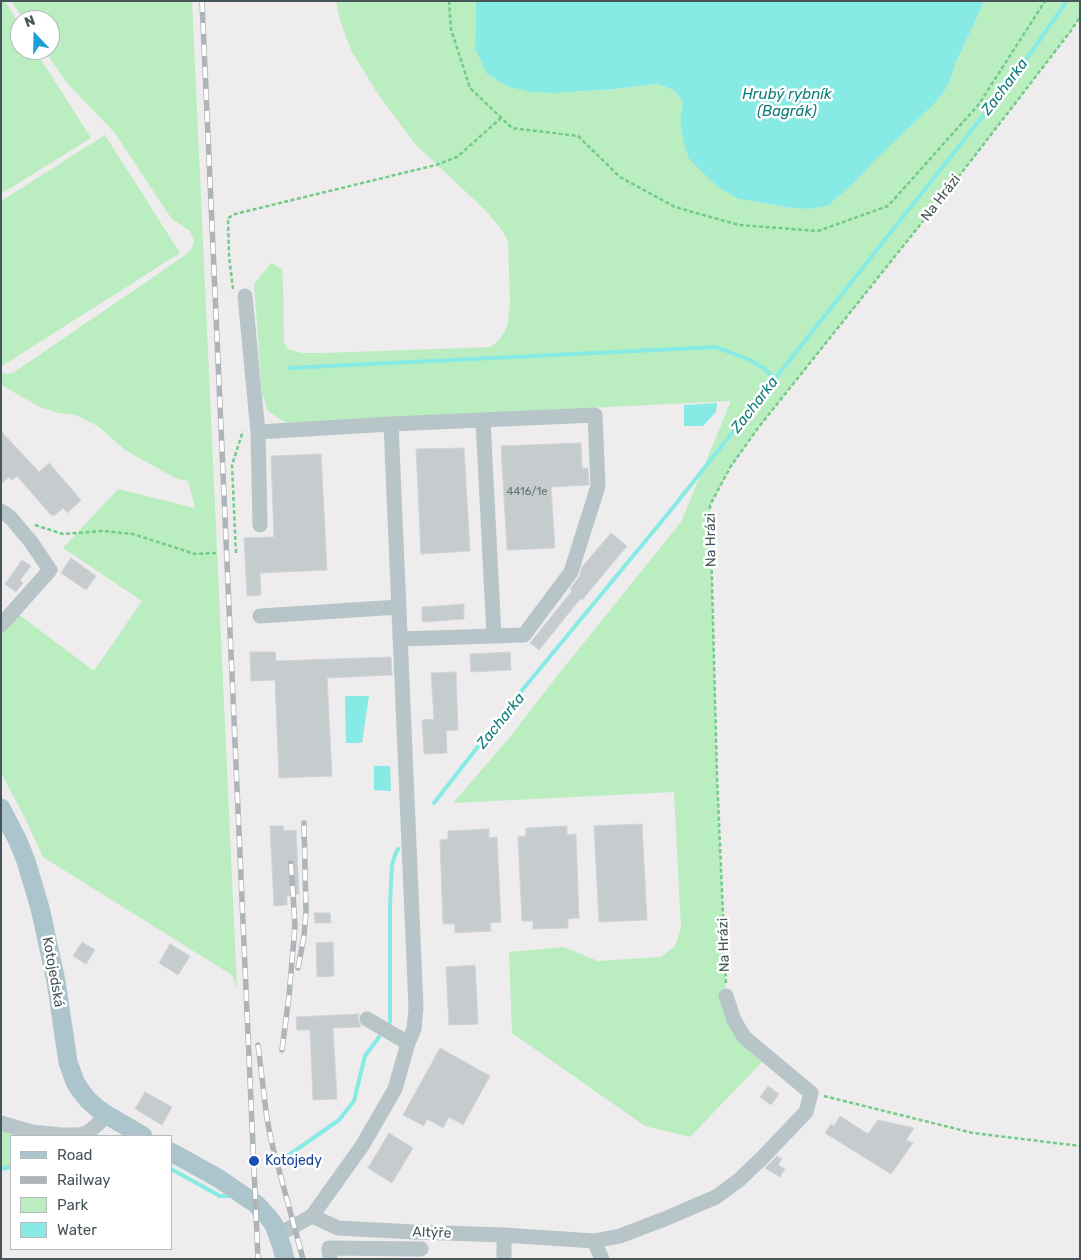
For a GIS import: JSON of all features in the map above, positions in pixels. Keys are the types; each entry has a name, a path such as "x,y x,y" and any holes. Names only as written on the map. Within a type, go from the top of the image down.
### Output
{"main road":[{"name":"Kotojedská","path":"1,808 26,861 40,908 56,981 71,1072 88,1100 113,1119 141,1135"},
{"path":"172,1153 218,1178 256,1204 269,1218 278,1234 285,1259"}],"street":[{"path":"239,296 260,525"},
{"path":"252,428 595,415 598,486 571,572 524,635 400,639"},
{"path":"483,420 494,636"},
{"path":"278,1234 312,1216 362,1146 395,1089 411,1036 416,1008 391,424"},
{"path":"1,625 50,570 32,542 6,514"},
{"path":"260,616 399,607"},
{"path":"726,996 734,1020 744,1037 811,1093"},
{"path":"367,1019 411,1036"},
{"name":"Altýře","path":"312,1216 338,1228 594,1241 620,1236 716,1196 739,1180 806,1112 811,1093"},
{"path":"1,1123 32,1132 79,1135 85,1134 102,1120 113,1119"},
{"path":"504,1235 504,1259"},
{"path":"594,1241 602,1259"},
{"path":"330,1259 329,1248 420,1249"}],"path":[{"path":"449,1 451,29 470,88 512,128 578,136 620,177 674,206 739,225 818,231 888,206 979,104 1045,1"},
{"name":"Na Hrázi","path":"726,996 717,776 710,505 731,466 758,428 963,171 1080,17"},
{"path":"239,296 229,256 228,218 235,214 436,165 457,157 501,118"},
{"path":"236,553 232,465 252,428"},
{"path":"6,514 63,534 104,531 133,534 195,554 216,554"},
{"path":"811,1093 973,1133 1080,1146"}],"green space":[{"path":"1,1 5,1 10,10 10,60 41,60 91,138 1,194"},
{"path":"11,1 192,1 237,988 232,975 43,857 1,773 1,631 17,613 94,671 142,601 63,548 118,489 195,508 188,481 175,478 125,450 99,427 76,415 42,408 1,385 1,372 4,374 13,373 187,254 192,248 194,240 190,231 171,218 114,132 67,83 51,60 60,60 60,10 17,10"},
{"path":"336,1 476,1 475,49 488,75 506,86 557,93 658,84 675,91 683,103 680,120 683,139 739,199 791,208 809,209 828,206 934,104 944,92 951,78 956,62 984,1 1080,1 1080,17 1070,32 963,171 758,428 731,466 710,505 717,776 726,996 763,1061 690,1137 645,1126 512,1033 509,952 564,947 598,961 661,957 675,946 681,928 674,792 453,803 510,737 681,522 731,401 286,423 268,411 262,393 254,284 271,263 282,269 284,344 287,346 287,349 302,353 491,347 504,333 508,324 510,303 508,241 502,230 485,210 415,144 378,94 352,52 340,21"},
{"path":"105,135 180,253 2,366 1,201"},
{"path":"1,1120 76,1135 10,1135 10,1167 1,1169"}],"water":[{"name":"Hrubý rybník (Bagrák)","path":"476,1 984,1 956,62 951,78 944,92 934,104 828,206 809,209 791,208 739,199 718,187 689,159 680,120 683,103 675,91 658,84 557,93 531,92 506,86 487,74 475,49"},
{"path":"717,403 716,412 703,426 684,426 684,405"},
{"path":"345,696 369,696 362,743 346,743"},
{"path":"374,766 390,766 391,791 374,790"}],"building":[{"path":"1,431 39,472 49,463 81,500 67,513 63,508 55,515 51,515 17,476 12,480 9,477 1,484"},
{"path":"581,443 582,468 588,468 589,485 551,487 555,548 507,550 501,446"},
{"path":"464,448 470,551 421,554 416,449"},
{"path":"321,454 327,570 260,573 261,595 247,596 244,538 274,537 271,456"},
{"path":"611,533 627,546 582,600 581,598 539,650 530,643 572,591 570,589 579,577 582,567"},
{"path":"71,558 96,576 86,590 61,573"},
{"path":"22,560 31,566 20,580 23,583 16,592 5,584"},
{"path":"464,604 464,619 422,622 422,607"},
{"path":"250,652 275,652 276,661 391,657 392,675 327,678 332,776 279,778 275,680 251,681"},
{"path":"510,652 511,670 471,672 470,654"},
{"path":"456,672 458,730 446,731 447,753 424,754 422,720 434,719 431,673"},
{"path":"642,824 647,920 599,922 594,826"},
{"path":"270,826 283,826 284,831 296,830 299,894 287,896 287,905 274,906"},
{"path":"567,826 567,835 576,834 579,918 568,919 568,928 533,929 533,921 522,921 518,837 526,836 526,828"},
{"path":"489,829 489,838 497,837 501,922 490,923 491,931 455,933 455,924 443,924 440,840 448,839 448,831"},
{"path":"314,913 330,913 331,923 315,923"},
{"path":"82,942 95,950 86,964 73,956"},
{"path":"333,942 334,976 317,977 316,943"},
{"path":"170,944 190,956 178,975 159,963"},
{"path":"475,965 478,1024 449,1025 446,967"},
{"path":"359,1014 358,1019 361,1027 333,1028 337,1099 313,1100 310,1030 297,1030 296,1017"},
{"path":"440,1048 490,1076 463,1125 449,1117 443,1128 427,1119 424,1126 403,1115"},
{"path":"768,1086 779,1094 771,1105 760,1097"},
{"path":"145,1092 172,1107 162,1125 135,1109"},
{"path":"840,1116 868,1134 878,1120 914,1128 906,1140 913,1143 891,1174 825,1133 831,1124 834,1126"},
{"path":"389,1133 413,1148 392,1183 368,1168"},
{"path":"777,1156 782,1159 778,1165 785,1169 780,1177 765,1168"}],"waterway":[{"name":"Zacharka","path":"434,803 519,694 671,510 1013,78 1067,1"},
{"path":"289,368 716,347 750,360 765,369 775,379"},
{"name":"Zacharka","path":"390,1022 390,904 392,865 398,849"},
{"name":"Zacharka","path":"286,1157 339,1120 354,1101 365,1056 379,1037"},
{"name":"Zacharka","path":"1,1169 10,1167"},
{"name":"Zacharka","path":"172,1170 220,1196 230,1196"}],"railway":[{"path":"202,1 258,1259"},
{"path":"298,968 306,911 304,823"},
{"path":"282,1050 295,926 291,863"},
{"path":"258,1045 272,1144 303,1259"}],"place":[{"name":"Kotojedy","path":"254,1161"}]}
